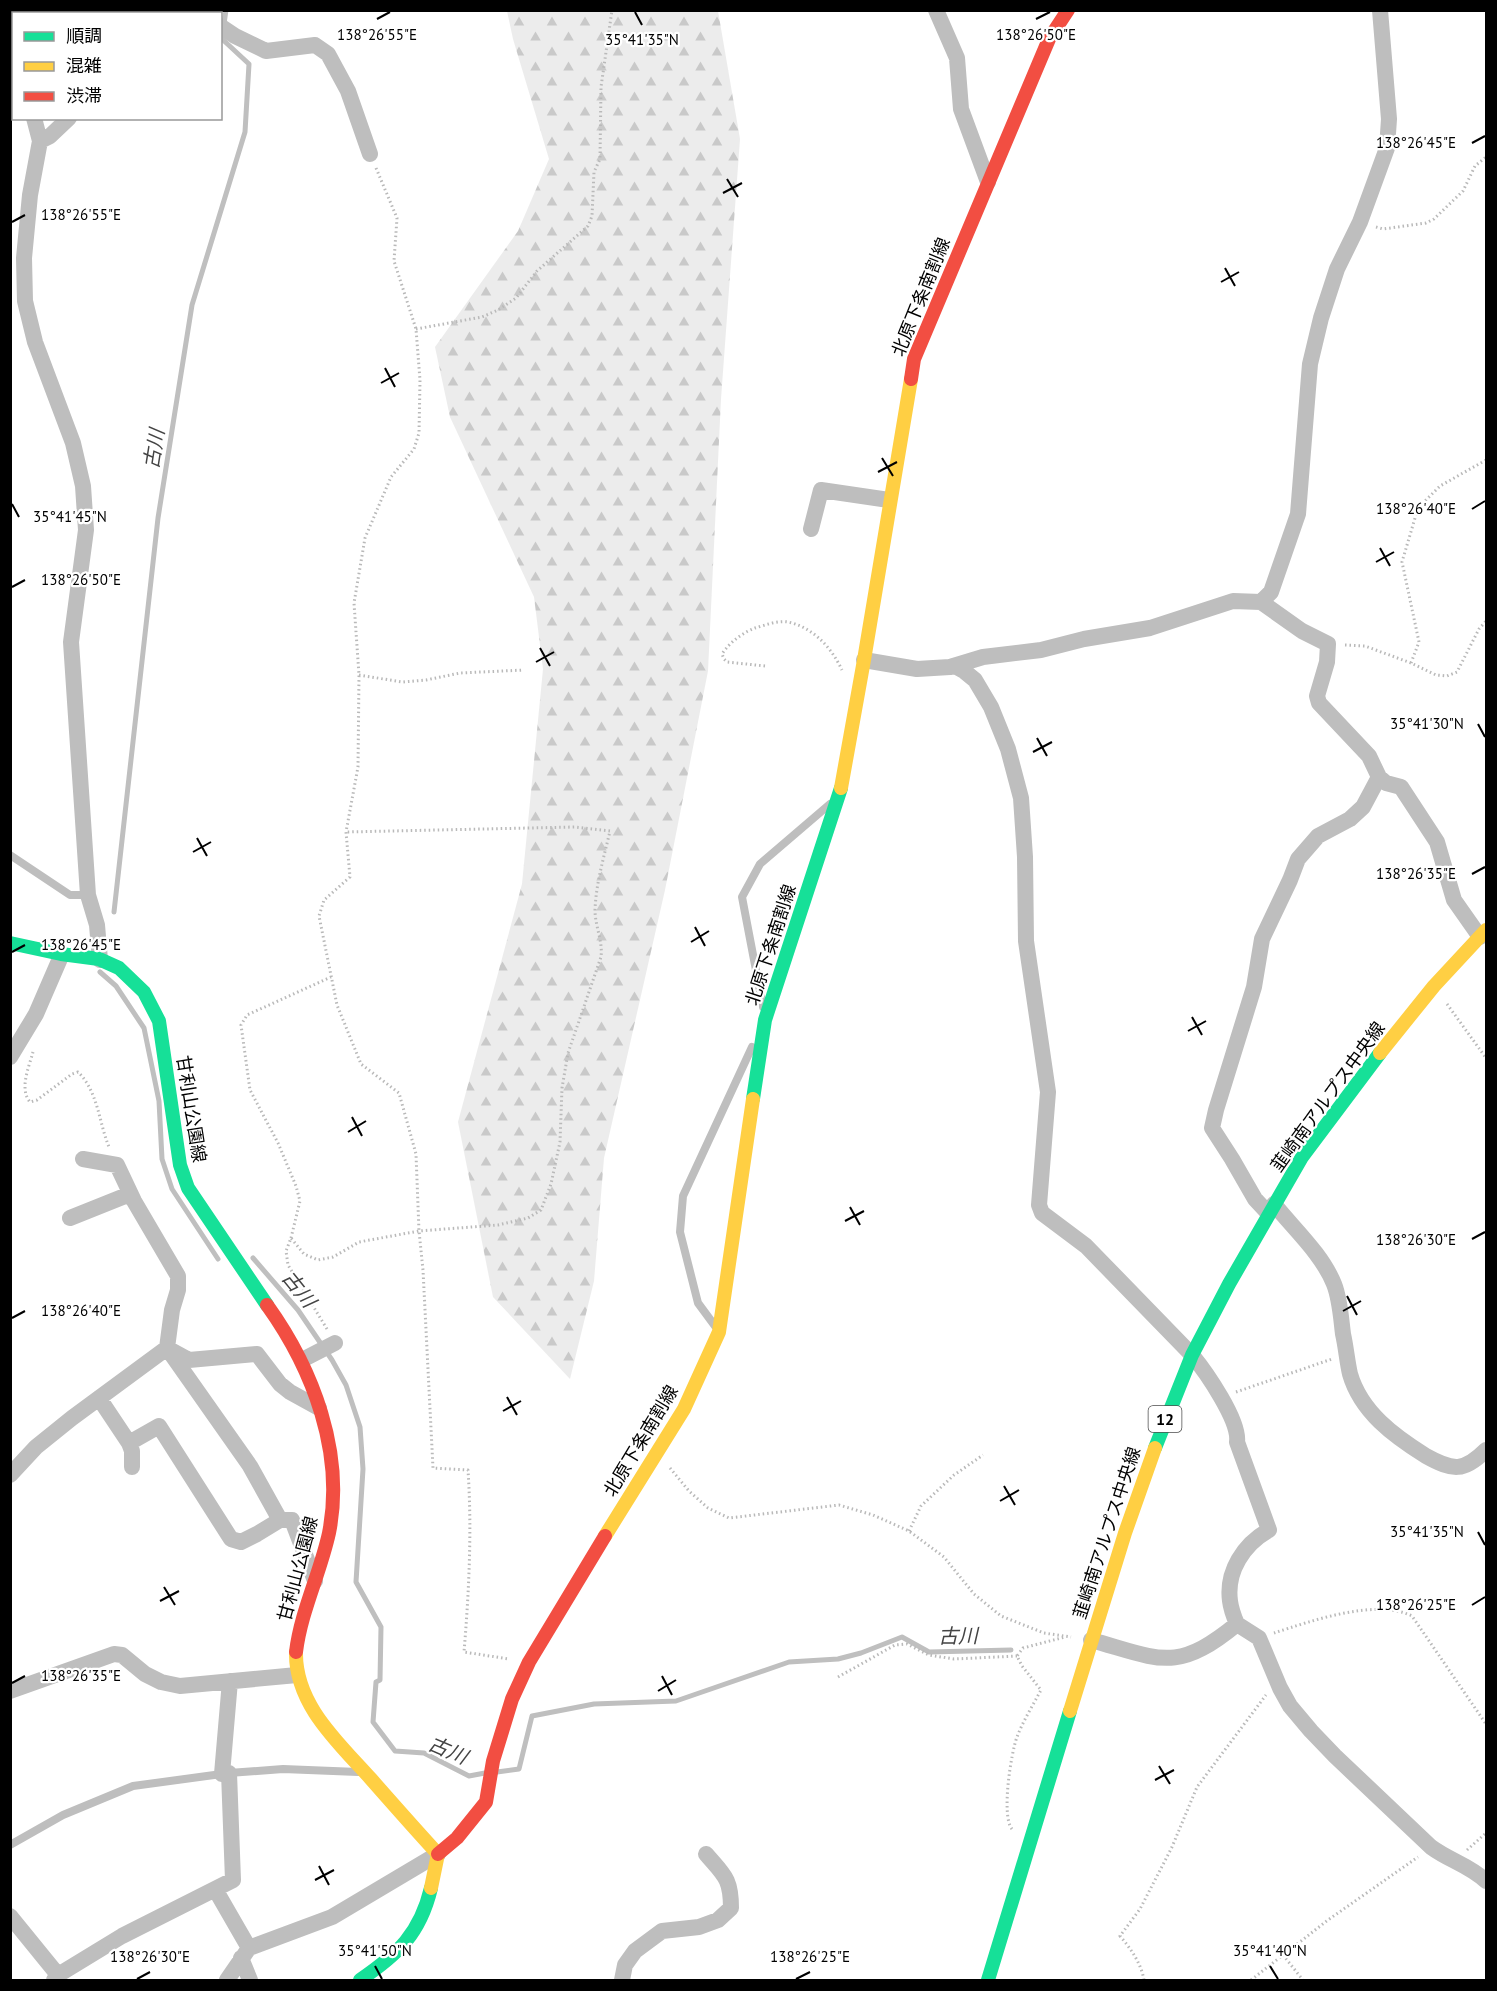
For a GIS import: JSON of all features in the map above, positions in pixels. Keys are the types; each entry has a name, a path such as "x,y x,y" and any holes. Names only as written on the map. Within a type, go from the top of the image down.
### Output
{"main road":[{"name":"北原下条南割線","path":"438,1854 457,1838 486,1802 493,1761 512,1699 529,1662 684,1409 719,1332 765,1020 839,797 858,698 914,359 1049,39 1068,10"},
{"name":"韮崎南アルプス中央線","path":"988,1980 1076,1697 1091,1640 1162,1427 1192,1355 1229,1284 1302,1157 1365,1071 1434,986 1483,933"},
{"name":"甘利山公園線","path":"10,943 100,960 118,968 141,987 154,1005 159,1021 180,1165 188,1188 268,1306 308,1357 319,1408 332,1471 331,1518 297,1643 297,1675 310,1707 328,1732 438,1854"},
{"path":"360,1980 385,1963 408,1939 420,1922 438,1854"}],"street":[{"path":"936,10 957,58 961,109 988,182"},
{"path":"1261,602 1271,592 1298,514 1310,364 1321,318 1337,269 1360,222 1387,148 1389,119 1380,10"},
{"path":"222,27 266,51 315,45 328,54 348,91 370,154"},
{"path":"35,120 40,141 30,195 24,258 25,301 35,342 73,443 83,486 86,530 71,642 88,895 97,925 100,960"},
{"path":"40,141 50,136 67,120"},
{"path":"812,529 821,490 889,500"},
{"path":"864,660 917,669 955,666 983,657 1041,650 1084,639 1150,628 1233,601 1261,602 1302,631 1328,644 1327,662 1317,696 1319,703 1369,756 1379,777 1386,783 1401,787 1437,842 1454,900 1483,933"},
{"path":"955,666 975,680 991,707 1008,749 1021,798 1025,857 1026,941 1048,1092 1039,1205 1042,1212 1086,1246 1192,1355 1220,1397 1238,1434 1237,1442 1269,1530 1256,1537 1238,1560 1230,1582 1230,1602 1237,1624 1259,1638 1290,1706 1335,1756 1431,1847 1474,1869 1486,1881"},
{"path":"1379,777 1363,807 1350,819 1318,836 1298,859 1262,939 1254,987 1212,1128 1256,1200 1271,1209 1321,1262 1335,1286 1350,1374 1357,1392 1369,1411 1399,1439 1439,1463 1454,1468 1465,1467 1486,1450"},
{"path":"10,1057 36,1014 62,954"},
{"path":"83,1159 117,1165 130,1194 178,1276 178,1290 172,1310 167,1348 250,1466 280,1520"},
{"path":"70,1218 130,1194"},
{"path":"308,1357 335,1343"},
{"path":"10,1475 36,1447 167,1348"},
{"path":"167,1348 189,1360 257,1354 280,1384 319,1408"},
{"path":"99,1398 129,1443 132,1451 132,1467"},
{"path":"129,1443 159,1426 231,1539 241,1542 280,1520 292,1520 315,1581"},
{"path":"1091,1640 1160,1659 1175,1658 1191,1655 1206,1647 1237,1624"},
{"path":"10,1691 114,1654 122,1655 146,1674 161,1682 180,1686 297,1675"},
{"path":"10,1916 16,1936 56,1978 122,1936 233,1880 226,1774 230,1682"},
{"path":"227,1980 245,1953 332,1917 438,1854"},
{"path":"622,1980 625,1965 635,1951 662,1931 699,1927 718,1920 731,1908 731,1891 728,1880 706,1854"},
{"path":"215,1889 245,1953 250,1980"}],"lane":[{"path":"719,1332 698,1303 680,1232 683,1196 765,1020 742,897 760,864 839,797"},
{"path":"10,855 70,895 88,895"},
{"path":"10,1845 63,1815 134,1786 283,1769 364,1772"}],"path":[{"path":"417,329 482,317 498,310 516,298 537,271 588,226 592,216 594,172 600,159 601,87 612,10"},
{"path":"370,154 397,218 394,261 417,329 420,380 419,433 414,449 390,477 365,538 354,603 359,675 358,767 346,832 350,877 324,900 319,916 338,1005 361,1064 399,1093 416,1154 433,1468 468,1470 470,1493 468,1592 464,1652 529,1662"},
{"path":"1360,222 1383,229 1426,223 1434,219 1463,191 1474,166 1486,157"},
{"path":"1411,663 1419,642 1402,562 1418,508 1440,486 1486,460"},
{"path":"1328,644 1365,646 1436,675 1448,676 1457,672 1479,629 1486,621"},
{"path":"765,666 728,662 722,654 731,642 750,630 766,624 792,622 824,641 834,654 858,698"},
{"path":"359,675 402,681 426,680 460,673 524,670"},
{"path":"291,1238 304,1254 318,1260 333,1257 359,1242 419,1231 498,1225 528,1218 541,1210 551,1184 560,1142 562,1088 568,1053 603,945 595,914 597,887 610,831 575,827 346,832"},
{"path":"331,977 248,1015 241,1025 250,1090 278,1143 300,1201 286,1251 288,1265 335,1343"},
{"path":"1434,986 1486,1058"},
{"path":"35,1042 24,1092 27,1099 30,1102 37,1100 78,1072 85,1078 92,1094 106,1140 117,1165"},
{"path":"1220,1397 1347,1354"},
{"path":"657,1452 695,1497 708,1508 729,1518 839,1505 873,1515 909,1531 944,1557 974,1594 1001,1616 1044,1633 1091,1640"},
{"path":"909,1531 921,1506 954,1475 983,1455"},
{"path":"1259,1638 1340,1614 1365,1610 1401,1610 1412,1616 1486,1724"},
{"path":"1017,1656 1023,1648 1067,1637"},
{"path":"838,1677 895,1645 907,1644 929,1655 954,1659 1017,1656"},
{"path":"1017,1656 1041,1690 1017,1738 1006,1799 1009,1826 1029,1848"},
{"path":"1144,1980 1132,1951 1120,1936 1140,1909 1172,1847 1197,1787 1277,1680"},
{"path":"1454,1860 1486,1833"},
{"path":"1251,1980 1328,1920 1431,1847"},
{"path":"1283,1955 1303,1980"}],"green space":[{"path":"507,11 718,11 740,139 721,399 708,671 665,890 604,1158 594,1281 570,1379 493,1297 458,1122 522,884 543,669 534,597 450,417 435,347 518,231 549,159 513,39"}],"waterway":[{"name":"古川","path":"224,24 226,10"},
{"name":"古川","path":"114,912 158,518 192,305 245,132 249,64 222,39"},
{"name":"古川","path":"100,972 116,986 144,1028 159,1101 162,1159 172,1189 218,1259"},
{"name":"古川","path":"253,1258 298,1310 332,1360 346,1385 360,1427 363,1469 356,1582 381,1627 380,1680 376,1682 373,1722 395,1751 424,1753 469,1776 485,1773"},
{"name":"古川","path":"497,1772 519,1769 532,1716 594,1704 676,1701 789,1662 838,1659 861,1653 902,1637 929,1652 1011,1650"}],"traffic: fast":[{"path":"753,1099 765,1020 841,788"},
{"path":"10,943 61,954 99,959 119,968 144,992 159,1021 180,1165 188,1188 267,1305"},
{"path":"1155,1448 1192,1355 1229,1284 1302,1157 1380,1053"},
{"path":"988,1980 1070,1711"},
{"path":"360,1980 386,1961 406,1942 421,1918 431,1888"}],"traffic: slow":[{"path":"841,788 911,379"},
{"path":"1380,1053 1434,986 1486,930"},
{"path":"605,1536 684,1409 719,1332 753,1099"},
{"path":"1070,1711 1125,1533 1155,1448"},
{"path":"296,1652 303,1689 321,1722 438,1854 431,1888"}],"traffic: jam":[{"path":"911,379 914,359 1049,39 1068,10"},
{"path":"267,1305 284,1330 311,1384 329,1443 333,1473 333,1503 329,1533 302,1622 296,1652"},
{"path":"438,1854 457,1838 486,1802 493,1761 512,1699 529,1662 605,1536"}]}
